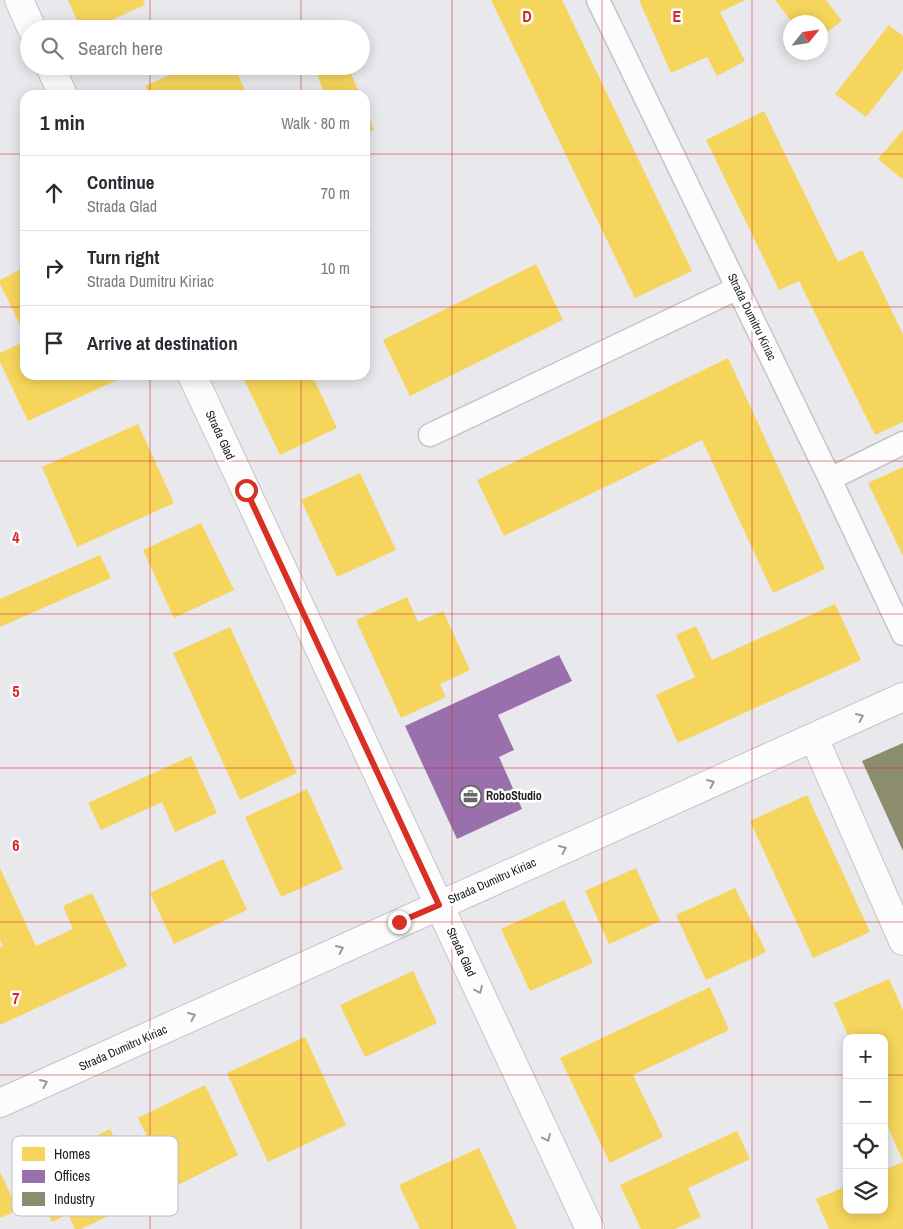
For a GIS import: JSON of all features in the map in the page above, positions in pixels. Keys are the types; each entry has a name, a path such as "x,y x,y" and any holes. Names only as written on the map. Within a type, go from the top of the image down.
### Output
{"street":[{"path":"19,0 28,20"},
{"path":"54,75 61,90"},
{"name":"Strada Glad","path":"194,380 590,1229"},
{"name":"Strada Dumitru Kiriac","path":"0,1103 903,697"},
{"path":"814,738 903,941"}],"lane":[{"name":"Strada Dumitru Kiriac","path":"598,0 903,634"},
{"path":"430,435 738,288"},
{"path":"830,479 903,443"}],"building: Homes":[{"path":"68,0 143,0 145,5 111,20 77,20"},
{"path":"491,0 562,0 692,271 635,298"},
{"path":"639,0 745,0 720,12 745,61 717,76 707,57 671,73"},
{"path":"775,0 826,0 842,21 828,31 828,15 787,15"},
{"path":"889,25 903,36 903,70 866,117 835,94"},
{"path":"170,75 238,75 245,90 147,90 145,86"},
{"path":"317,75 352,75 358,90 323,90"},
{"path":"764,111 838,262 862,250 903,334 903,422 875,435 799,281 779,290 706,140"},
{"path":"370,120 374,130 370,131"},
{"path":"903,130 903,177 902,179 878,159"},
{"path":"536,264 563,320 410,396 383,340"},
{"path":"20,270 20,325 0,284 0,280"},
{"path":"20,343 20,380 117,380 28,421 0,362 0,353"},
{"path":"728,358 825,569 773,593 702,440 504,536 477,480"},
{"path":"244,380 314,380 337,428 280,455"},
{"path":"138,424 174,503 77,547 42,467"},
{"path":"903,467 903,556 868,483"},
{"path":"360,473 396,550 337,577 301,500"},
{"path":"201,523 234,590 174,618 143,550"},
{"path":"100,555 111,578 0,627 0,599"},
{"path":"407,597 418,622 443,611 470,670 440,684 446,697 401,718 356,620"},
{"path":"835,604 861,660 678,743 656,695 695,677 676,635 696,626 712,660"},
{"path":"230,627 297,773 240,800 173,653"},
{"path":"191,756 217,813 175,832 162,802 101,830 88,803"},
{"path":"307,789 343,869 281,897 245,817"},
{"path":"807,795 870,932 813,958 750,821"},
{"path":"223,859 247,910 174,944 150,893"},
{"path":"0,868 36,946 73,929 63,906 92,893 127,966 0,1025 0,948 3,946 0,940"},
{"path":"636,868 660,921 609,944 585,891"},
{"path":"735,888 766,952 706,980 676,915"},
{"path":"564,900 593,963 530,991 501,929"},
{"path":"413,971 437,1023 365,1057 340,1005"},
{"path":"889,979 903,1010 903,1161 888,1127 888,1034 847,1034 834,1003"},
{"path":"710,987 729,1030 633,1075 663,1137 610,1163 560,1058"},
{"path":"305,1037 346,1125 268,1162 227,1073"},
{"path":"205,1085 238,1155 178,1185 178,1136 147,1136 138,1118"},
{"path":"110,1129 114,1136 96,1136"},
{"path":"737,1131 750,1159 688,1188 701,1217 675,1229 641,1229 620,1185"},
{"path":"479,1148 517,1229 420,1229 399,1185"},
{"path":"903,1162 903,1229 829,1229 816,1199 843,1188 843,1214 888,1214 888,1168"},
{"path":"0,1172 12,1197 12,1213 0,1218"},
{"path":"49,1216 64,1216 52,1222"},
{"path":"69,1216 108,1216 81,1229 75,1229"}],"building: Offices":[{"path":"559,655 572,681 498,715 514,750 499,757 522,809 457,839 405,726"}],"building: Industry":[{"path":"903,743 903,851 862,761"}],"place":[{"name":"RoboStudio","path":"470,796"}],"route":[{"path":"246,490 439,905 399,922"}]}
